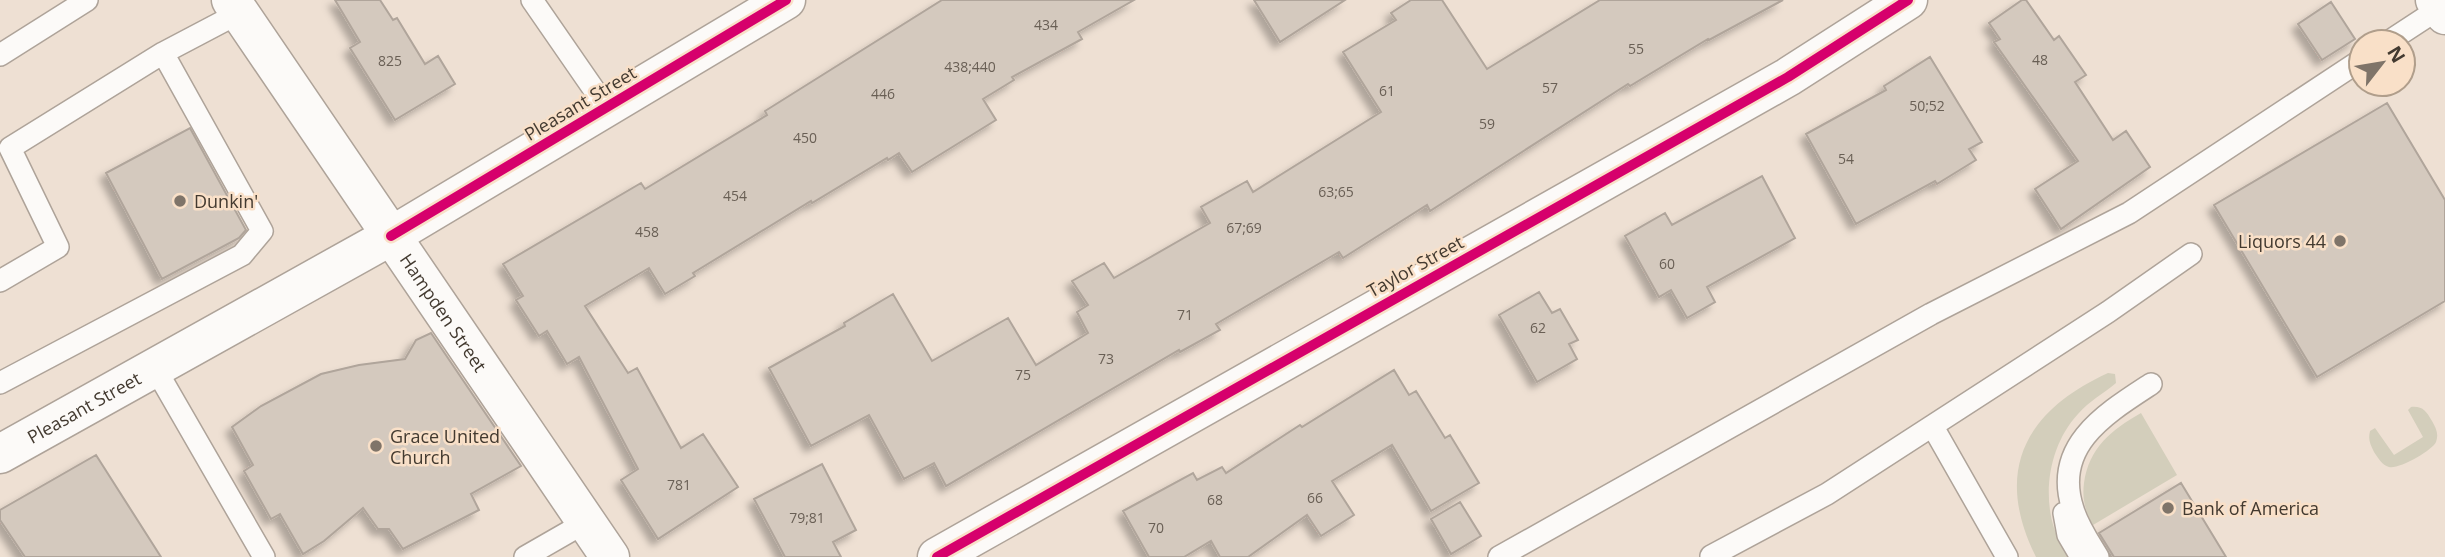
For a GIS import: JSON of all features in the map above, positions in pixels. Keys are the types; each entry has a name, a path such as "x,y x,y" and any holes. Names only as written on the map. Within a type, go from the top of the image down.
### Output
{"street":[{"name":"Pleasant Street","path":"0,454 391,236 786,0"},
{"name":"Taylor Street","path":"937,557 1788,77 1908,0"},
{"name":"Hampden Street","path":"235,6 610,557"}],"lane":[{"path":"0,55 87,0"},
{"path":"533,0 606,107"},
{"path":"0,281 58,247 10,148 235,6"},
{"path":"2409,28 2440,8"},
{"path":"0,383 242,255 262,231 163,53"},
{"path":"1499,557 1931,314 2129,214 2347,69"},
{"path":"1711,556 1827,494 2108,312 2191,254"},
{"path":"155,368 264,557"},
{"path":"2081,557 2068,535 2064,514 2071,462 2085,436 2109,412 2151,384"},
{"path":"1933,427 2007,557"},
{"path":"2068,487 2073,510 2098,557"},
{"path":"525,557 586,522"}],"shaded area":[{"path":"2108,373 2115,374 2116,383 2078,414 2061,439 2051,468 2050,513 2055,532 2069,557 2036,557 2023,526 2017,497 2018,471 2025,447 2037,425 2056,406 2079,388"},
{"path":"2411,407 2421,408 2428,414 2437,431 2436,442 2415,459 2389,467 2382,463 2374,452 2369,437 2370,431 2375,428 2394,455 2423,437 2408,410"},
{"path":"2141,413 2177,475 2093,525 2083,494 2091,460 2111,433"}],"building":[{"path":"335,0 380,0 393,20 397,18 425,64 438,56 455,84 395,120 350,48 360,42"},
{"path":"942,0 1134,0 1078,32 1082,39 1012,77 1014,80 983,99 996,120 912,172 899,153 812,203 811,201 693,273 695,276 665,294 649,268 585,306 628,373 637,368 681,448 703,434 738,487 658,539 621,480 638,469 579,357 567,364 547,331 539,336 516,300 523,296 503,264 641,183 645,189 767,115 765,111"},
{"path":"1254,0 1345,0 1280,42"},
{"path":"1411,0 1442,0 1487,69 1600,0 1783,0 1708,39 1630,86 1628,84 1430,211 1427,205 1343,258 1339,252 1216,324 1220,330 1180,352 1179,350 946,486 934,463 904,479 869,415 811,446 769,368 845,326 844,323 893,294 932,361 1008,318 1036,365 1088,333 1077,312 1088,305 1072,281 1104,263 1114,278 1210,223 1201,207 1247,181 1253,192 1381,112 1343,52 1396,20 1391,13"},
{"path":"2022,0 2026,0 2054,40 2059,36 2086,75 2075,82 2113,140 2126,131 2150,167 2061,229 2035,189 2078,161 1994,42 2000,39 1989,23"},
{"path":"2331,2 2348,28 2347,44 2322,60 2298,24"},
{"path":"1930,57 1982,142 1969,149 1976,160 1937,184 1935,181 1856,224 1806,134 1886,90 1884,86"},
{"name":"Liquors 44","path":"2387,103 2445,200 2445,301 2317,377 2214,205"},
{"name":"Dunkin'","path":"190,128 246,230 239,238 162,279 106,173"},
{"path":"1762,176 1795,238 1707,287 1715,302 1687,318 1671,290 1659,297 1625,236 1665,213 1672,225"},
{"path":"1539,292 1552,313 1560,309 1578,340 1569,344 1577,359 1537,382 1499,315"},
{"name":"Grace United Church","path":"431,333 521,466 471,494 479,510 403,549 389,529 378,529 363,508 324,541 303,554 280,514 271,519 244,471 253,465 232,427 261,406 321,374 359,365 405,359 416,340"},
{"path":"1394,370 1409,395 1416,391 1445,438 1450,435 1479,483 1431,511 1392,445 1332,481 1354,515 1321,536 1307,515 1248,557 1220,557 1211,541 1184,557 1149,557 1123,511 1193,473 1197,480 1222,467 1226,473 1300,425 1302,427"},
{"path":"96,455 161,557 25,557 0,520 0,510"},
{"path":"822,464 856,530 833,542 841,557 785,557 754,499"},
{"name":"Bank of America","path":"2181,483 2226,557 2114,557 2099,533"},
{"path":"1460,502 1481,536 1451,554 1431,519"}],"cycle path":[{"path":"391,236 786,0"},
{"path":"937,557 1788,77 1908,0"}],"place":[{"name":"Dunkin'","path":"180,201"},
{"name":"Liquors 44","path":"2340,241"},
{"name":"Grace United Church","path":"376,446"},
{"name":"Bank of America","path":"2168,508"}]}
